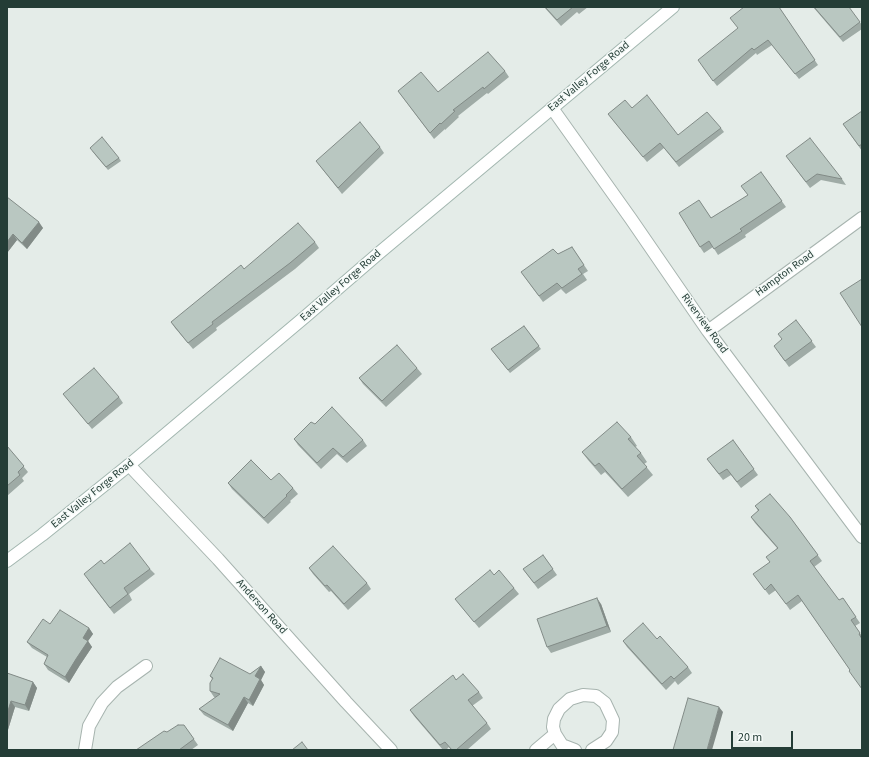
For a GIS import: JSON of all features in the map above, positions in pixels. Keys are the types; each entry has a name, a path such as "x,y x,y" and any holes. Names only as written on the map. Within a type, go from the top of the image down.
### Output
{"street":[{"name":"East Valley Forge Road","path":"7,561 42,535 129,465 673,7"},
{"name":"Riverview Road","path":"552,108 708,331 862,537"},
{"name":"Hampton Road","path":"708,331 862,218"},
{"name":"Anderson Road","path":"129,465 218,559 391,750"},
{"path":"86,750 89,726 102,703 117,687 146,666"},
{"path":"576,750 562,744 555,734 553,727 554,719 559,708 570,699 578,696 596,696 605,704 613,720 612,732 606,742 592,750"},
{"path":"536,750 555,734"}],"building":[{"path":"545,7 573,7 557,20"},
{"path":"744,7 779,7 815,60 795,74 768,40 754,50 752,48 713,81 698,60 738,28 730,18"},
{"path":"814,7 849,7 860,22 840,37"},
{"path":"488,52 505,71 484,89 483,87 453,110 455,111 430,133 398,91 421,72 438,92"},
{"path":"647,95 678,135 707,112 721,128 676,162 660,143 643,157 608,114 625,100 632,108"},
{"path":"862,111 862,144 859,146 843,124"},
{"path":"360,122 380,147 338,188 316,161"},
{"path":"102,137 119,158 106,167 90,148"},
{"path":"810,138 842,179 817,174 806,182 786,156"},
{"path":"761,172 782,201 740,229 742,231 714,249 709,241 700,247 679,213 699,200 711,218 748,195 741,186"},
{"path":"7,197 39,222 22,243 13,234 7,242"},
{"path":"298,223 315,242 290,263 212,322 213,324 188,343 171,322 241,265 244,269"},
{"path":"572,247 584,265 578,269 582,274 562,288 557,283 539,296 521,272 553,249 558,254"},
{"path":"862,279 862,327 840,293"},
{"path":"796,320 812,341 785,361 774,346 782,339 778,334"},
{"path":"524,326 539,346 508,370 491,349"},
{"path":"397,345 417,368 382,401 359,378"},
{"path":"94,368 119,397 88,424 63,394"},
{"path":"332,407 363,440 343,457 333,448 317,463 294,439 311,422 315,424"},
{"path":"617,422 631,437 628,439 641,453 637,456 647,467 622,489 599,463 595,466 582,452"},
{"path":"733,440 754,469 737,482 727,469 719,474 707,459"},
{"path":"7,446 24,466 18,472 20,475 7,486"},
{"path":"251,460 271,480 279,473 293,488 286,495 287,496 264,518 228,483"},
{"path":"770,494 790,517 818,555 810,561 839,600 843,598 856,617 851,620 860,633 859,634 862,639 862,689 798,595 786,604 771,584 765,590 753,574 770,562 766,557 778,548 751,517 759,510 755,506"},
{"path":"130,543 150,569 124,588 128,594 110,608 84,574 101,560 104,564"},
{"path":"333,546 367,583 344,604 309,568"},
{"path":"543,555 553,569 534,583 523,569"},
{"path":"490,570 494,575 499,570 514,588 474,622 455,599"},
{"path":"597,598 607,626 547,647 537,619"},
{"path":"60,610 89,628 83,638 88,641 65,677 44,664 48,655 27,642 43,619 50,624"},
{"path":"643,623 657,639 660,636 688,667 674,679 671,676 662,684 623,641"},
{"path":"220,658 250,674 261,666 255,676 260,679 249,700 244,697 228,725 199,709 220,694 210,691 210,683 213,678 210,676"},
{"path":"7,673 33,682 25,705 11,701 7,714"},
{"path":"463,674 479,692 468,700 487,723 456,750 452,750 445,742 440,745 410,710 453,675 456,680"},
{"path":"688,698 719,707 707,750 673,750"},
{"path":"178,725 184,725 194,739 179,750 136,750 164,731 167,732"},
{"path":"302,742 308,750 292,750"}]}
